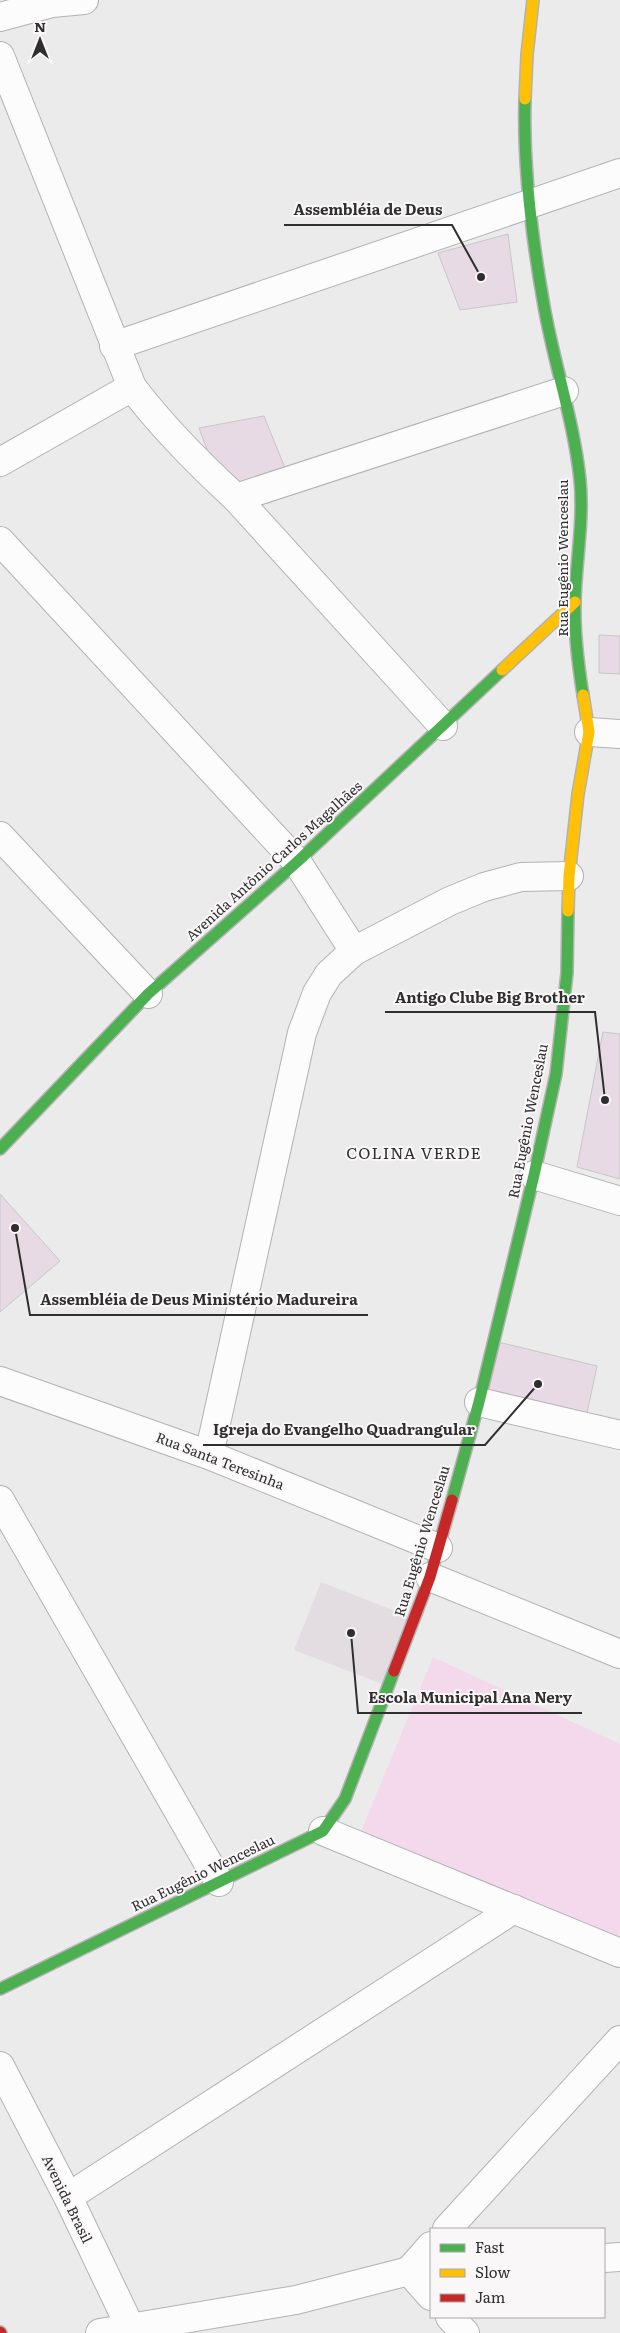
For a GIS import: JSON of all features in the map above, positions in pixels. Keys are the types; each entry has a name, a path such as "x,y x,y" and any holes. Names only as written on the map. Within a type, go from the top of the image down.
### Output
{"street":[{"path":"0,17 52,1 84,0"},
{"name":"Rua Eugênio Wenceslau","path":"0,1989 323,1831 345,1799 430,1577 480,1402 556,1074 567,973 569,876 578,794 589,732 579,668 575,602 580,531 580,480 564,391 544,307 530,204 525,113 527,55 533,0"},
{"path":"0,56 114,346 132,387 156,418 195,460 236,498 443,726"},
{"path":"114,346 620,173"},
{"path":"0,462 132,387"},
{"path":"236,498 564,391"},
{"path":"0,541 297,862 354,951"},
{"name":"Avenida Antônio Carlos Magalhães","path":"2,1142 148,994 297,862 575,602"},
{"path":"589,732 620,734"},
{"path":"0,836 148,994"},
{"path":"209,1455 302,1034 317,993 329,974 354,951 450,901 484,887 521,877 569,876"},
{"path":"534,1174 620,1201"},
{"name":"Rua Santa Teresinha","path":"0,1380 209,1455 438,1548"},
{"path":"480,1402 620,1435"},
{"path":"0,1500 219,1882"},
{"path":"430,1577 620,1654"},
{"path":"323,1831 620,1953"},
{"path":"68,2197 514,1910"},
{"path":"448,2228 620,2040"},
{"name":"Avenida Brasil","path":"0,2066 68,2197 131,2330"},
{"path":"430,2248 420,2270 430,2294"},
{"path":"605,2258 620,2257"},
{"path":"100,2333 131,2330 296,2300 420,2270"},
{"path":"451,2318 465,2333"}],"shaded area":[{"path":"321,1582 408,1616 382,1684 294,1650"},
{"path":"433,1657 620,1744 620,1938 360,1834"}],"building":[{"path":"508,234 517,302 460,310 438,253"},
{"path":"264,416 285,468 238,483 209,455 199,428"},
{"path":"599,635 620,636 620,674 599,673"},
{"path":"603,1032 620,1034 620,1179 577,1167"},
{"path":"0,1194 60,1261 0,1312"},
{"path":"494,1341 597,1366 584,1427 479,1402"}],"traffic: fast":[{"path":"525,99 525,151 536,255 548,328 569,414 580,480 581,510 575,613 583,695"},
{"path":"0,1149 148,994 297,862 502,670"},
{"path":"452,1500 479,1402 534,1175 556,1074 567,973 568,911"},
{"path":"0,1989 323,1831 345,1799 394,1671"}],"traffic: slow":[{"path":"525,99 527,55 533,0"},
{"path":"502,670 575,602"},
{"path":"568,911 569,876 578,794 589,732 583,695"}],"traffic: jam":[{"path":"394,1671 430,1577 452,1500"}],"place":[{"name":"Assembléia de Deus","path":"481,277"},
{"name":"Antigo Clube Big Brother","path":"605,1100"},
{"name":"Assembléia de Deus Ministério Madureira","path":"15,1228"},
{"name":"Igreja do Evangelho Quadrangular","path":"538,1384"},
{"name":"Escola Municipal Ana Nery","path":"351,1633"}],"district":[{"name":"COLINA VERDE","path":"414,1153"}]}
